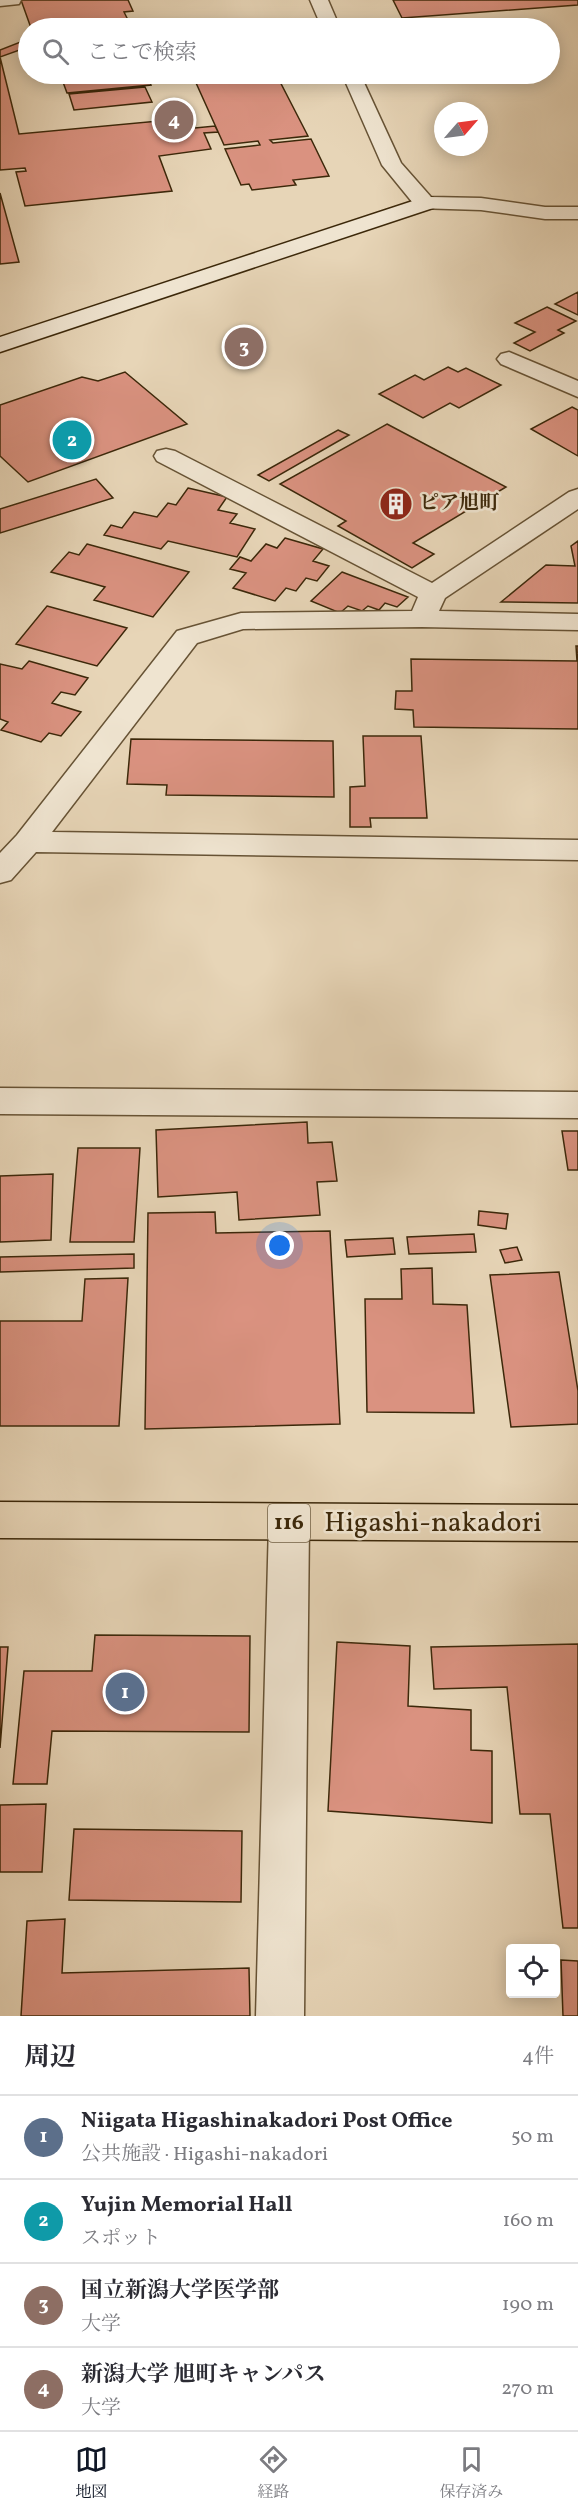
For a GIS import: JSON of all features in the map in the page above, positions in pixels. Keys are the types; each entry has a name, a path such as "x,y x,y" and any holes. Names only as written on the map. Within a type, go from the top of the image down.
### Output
{"highway":[{"name":"Higashi-nakadori","path":"0,1520 578,1523"}],"street":[{"path":"319,0 327,18"},
{"path":"356,84 392,165 425,204"},
{"path":"0,345 425,204 481,204 545,213 578,213"},
{"path":"509,359 578,390"},
{"path":"166,456 427,607"},
{"path":"427,607 578,498"},
{"path":"0,872 28,842 187,637 241,621 427,607 578,622"},
{"path":"28,842 578,850"},
{"path":"0,1101 578,1105"},
{"path":"280,2016 290,1523"}],"lane":[{"path":"0,1 13,0"}],"building":[{"path":"21,0 128,0 133,11 124,12 127,18 27,18"},
{"path":"393,0 578,0 578,5 402,18"},
{"path":"18,43 18,51 0,57 0,50"},
{"path":"0,57 19,134 191,118 195,128 215,126 218,132 204,133 211,149 159,156 172,191 25,206 16,172 26,171 25,168 0,170"},
{"path":"64,84 151,85 67,93"},
{"path":"197,84 281,84 308,136 270,140 273,143 311,139 329,176 293,180 296,185 252,190 249,184 241,185 225,149 260,145 258,141 224,145"},
{"path":"145,87 152,102 74,110 69,94"},
{"path":"0,193 19,262 0,264"},
{"path":"578,292 578,315 555,304"},
{"path":"547,307 576,321 558,330 564,333 530,351 514,343 535,332 515,323"},
{"path":"448,367 458,372 466,368 501,385 459,408 450,403 423,418 379,394 415,375 424,380"},
{"path":"125,372 187,424 28,482 0,456 0,405 82,377 98,381"},
{"path":"572,407 578,410 578,456 531,429"},
{"name":"ピア旭町","path":"387,424 506,487 413,543 434,554 412,568 338,526 346,521 280,484"},
{"path":"338,430 349,435 269,481 258,475"},
{"path":"96,479 113,498 0,533 0,509"},
{"path":"188,488 227,497 218,510 237,514 230,523 255,529 237,557 168,541 161,549 104,535 111,525 122,528 134,512 157,517 168,503 176,505"},
{"path":"285,538 323,549 313,561 329,566 317,581 306,578 296,591 286,588 275,601 233,588 246,573 230,569 240,557 251,561 266,544 277,548"},
{"path":"578,541 578,603 501,602 546,565 575,566 571,546"},
{"path":"87,544 189,572 153,617 94,600 105,587 51,572 69,552 79,555"},
{"path":"342,572 408,597 397,607 385,603 379,610 368,606 362,611 348,606 340,613 311,601"},
{"path":"47,606 127,628 97,666 16,644"},
{"path":"576,646 578,646 578,729 414,727 413,710 395,709 396,691 412,691 411,659 577,661"},
{"path":"29,661 88,678 75,695 61,692 52,703 81,712 61,736 49,733 41,742 1,730 8,722 0,719 0,664 22,669"},
{"path":"363,736 421,736 427,818 370,818 371,827 350,827 350,787 365,786"},
{"path":"131,739 333,741 334,797 166,795 167,785 127,784"},
{"path":"307,1122 308,1143 332,1142 337,1181 317,1182 320,1215 239,1220 237,1192 158,1197 156,1130"},
{"path":"562,1131 578,1131 578,1170 568,1170"},
{"path":"78,1148 140,1148 134,1242 70,1242"},
{"path":"53,1174 51,1240 0,1242 0,1176"},
{"path":"479,1211 508,1214 506,1229 478,1225"},
{"path":"215,1212 216,1233 330,1231 340,1424 145,1429 148,1213"},
{"path":"474,1234 476,1252 409,1254 407,1237"},
{"path":"393,1238 395,1254 347,1257 345,1240"},
{"path":"517,1247 522,1260 505,1263 500,1250"},
{"path":"134,1254 134,1268 0,1272 0,1257"},
{"path":"432,1268 433,1304 467,1305 474,1413 367,1412 365,1299 402,1299 401,1269"},
{"path":"559,1272 578,1391 578,1424 511,1427 490,1275"},
{"path":"128,1278 119,1426 0,1426 0,1321 82,1321 85,1279"},
{"path":"95,1635 250,1636 249,1732 52,1731 47,1784 13,1784 24,1671 92,1671"},
{"path":"337,1642 410,1646 408,1706 471,1710 471,1750 492,1751 492,1823 328,1811"},
{"path":"578,1644 578,1928 563,1928 550,1814 520,1814 507,1687 434,1689 431,1647"},
{"path":"0,1647 8,1647 0,1748"},
{"path":"46,1804 42,1872 0,1872 0,1805"},
{"path":"74,1829 242,1831 241,1902 69,1900"},
{"path":"65,1919 62,1973 249,1968 250,2016 21,2016 27,1921"},
{"path":"561,1960 578,1961 578,2016 563,2016"}],"place":[{"name":"新潟大学 旭町キャンパス","path":"174,120"},
{"name":"国立新潟大学医学部","path":"244,347"},
{"name":"Yujin Memorial Hall","path":"72,440"},
{"name":"ピア旭町","path":"396,504"},
{"name":"Niigata Higashinakadori Post Office","path":"125,1692"}]}
